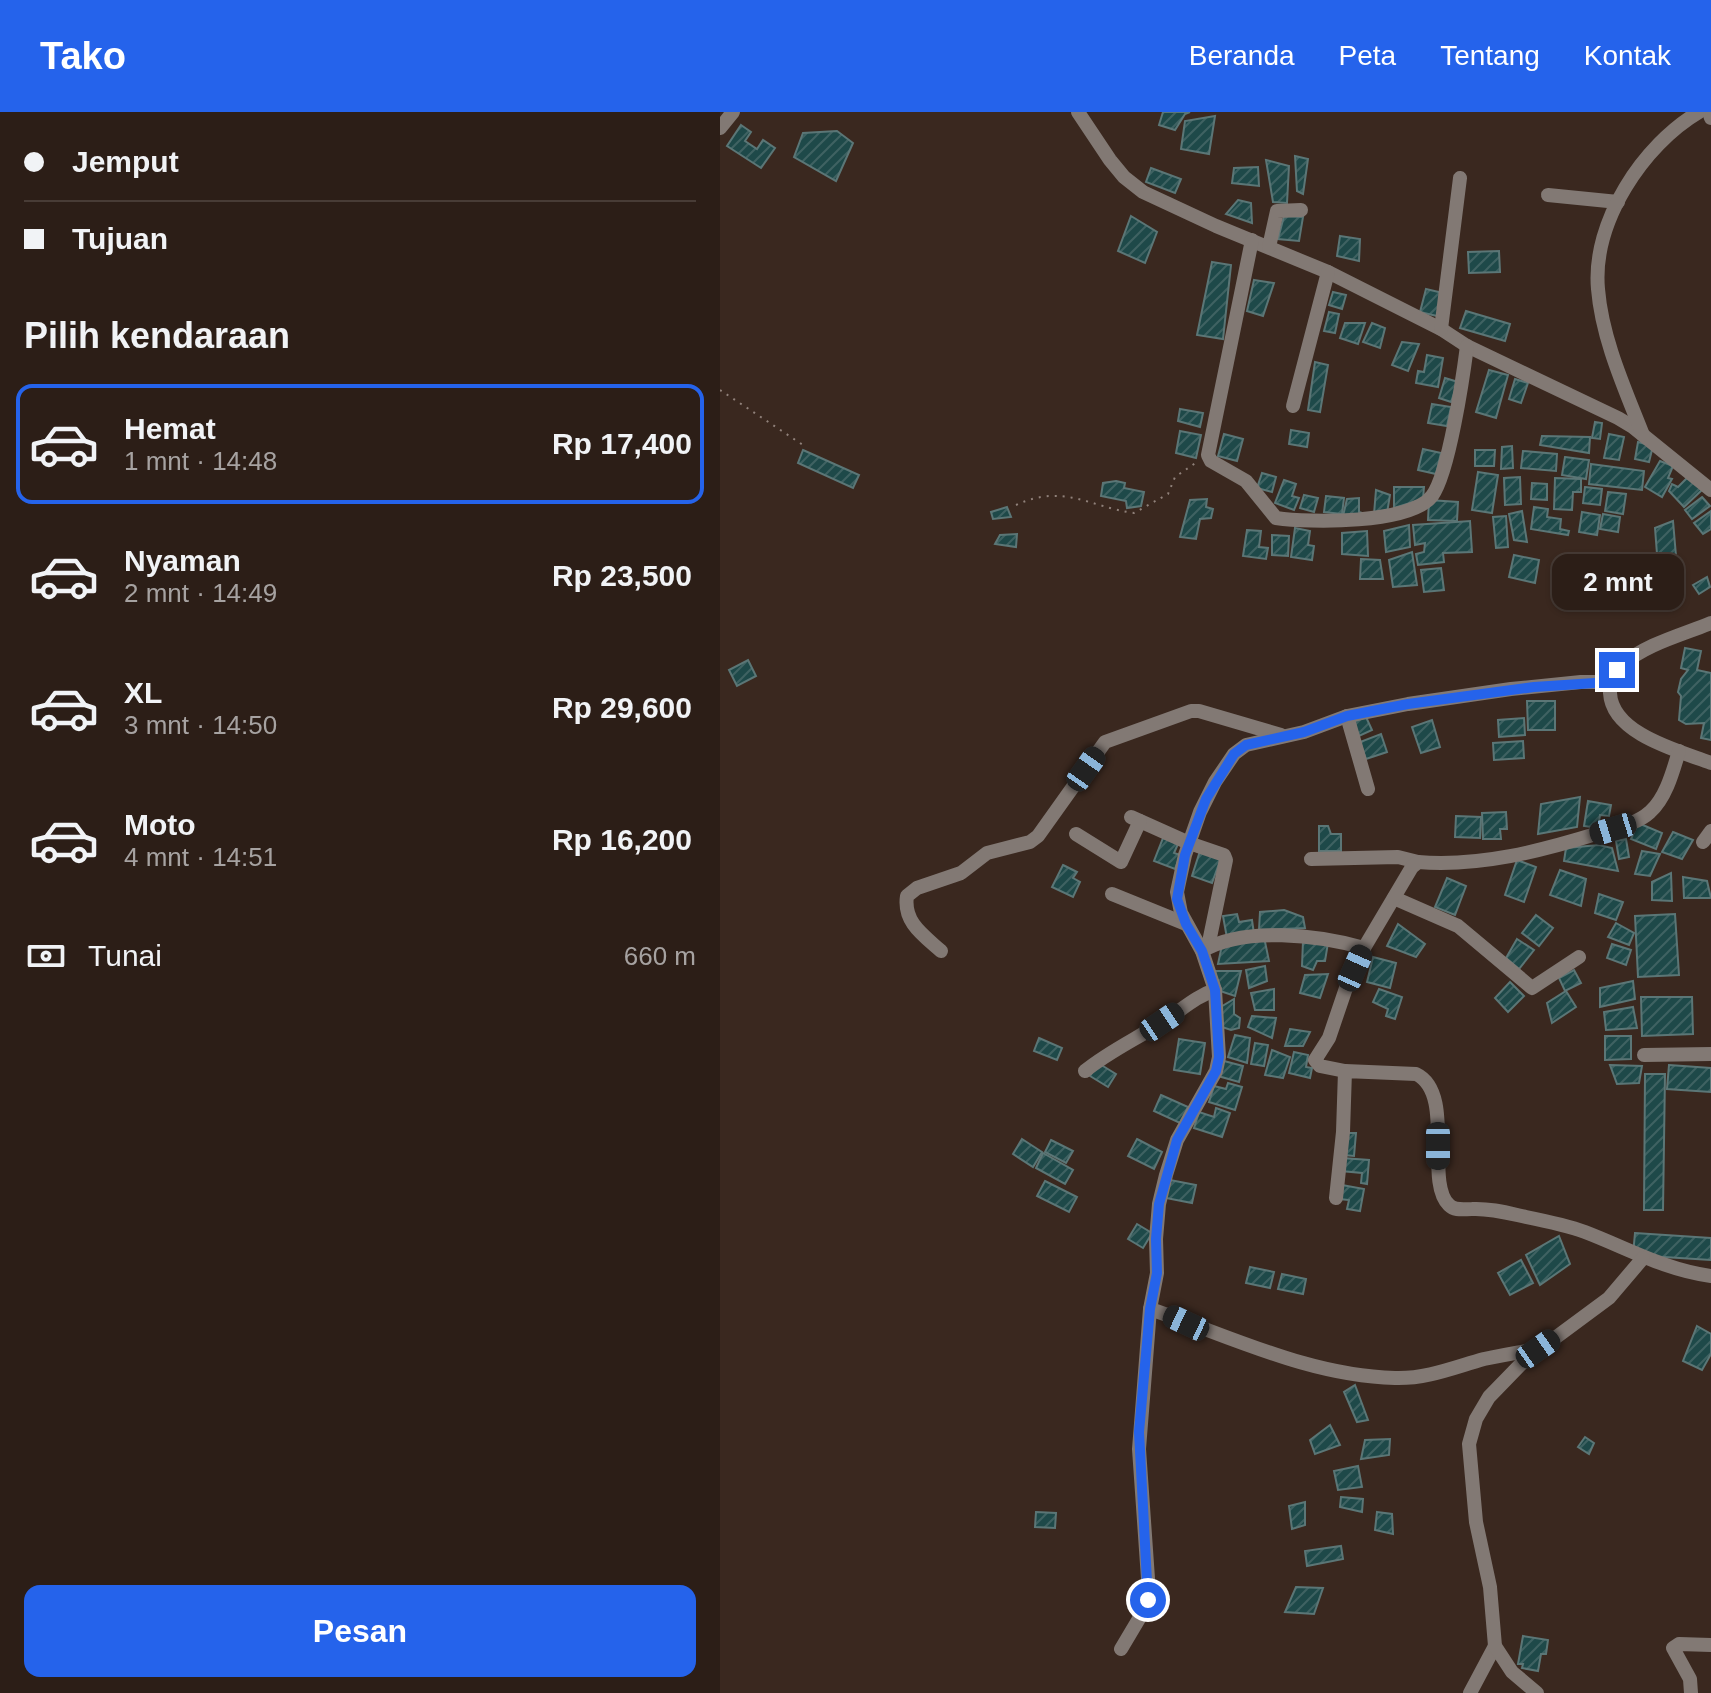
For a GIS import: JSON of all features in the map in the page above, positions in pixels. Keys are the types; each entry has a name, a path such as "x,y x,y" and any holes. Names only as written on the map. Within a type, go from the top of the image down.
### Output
{"street":[{"path":"720,128 733,112"},
{"path":"1078,112 1110,160 1124,177 1143,192 1328,272 1441,329 1467,346 1606,412 1643,435 1711,490"},
{"path":"1643,435 1620,378 1598,289 1599,259 1618,202 1641,162 1674,129 1699,112"},
{"path":"1709,112 1711,118"},
{"path":"1441,329 1460,178"},
{"path":"1548,195 1618,202"},
{"path":"1269,247 1277,211 1301,210"},
{"path":"1252,240 1208,455 1211,461 1246,481 1276,518 1297,521 1375,519 1406,513 1421,506 1432,496 1437,485 1462,382 1467,346"},
{"path":"1293,406 1328,272"},
{"path":"1711,623 1648,649 1624,663 1610,682 1612,704 1622,722 1635,732 1711,763"},
{"path":"1121,1649 1146,1607 1149,1593 1139,1449 1150,1309 1157,1273 1159,1204 1187,1118 1218,1064 1215,990 1205,949 1186,924 1178,905 1177,892 1189,843 1206,799 1234,754 1246,745 1304,732 1347,716 1511,689 1610,682"},
{"path":"941,951 910,921 907,896 917,888 961,873 987,853 1030,842 1038,836 1105,742 1191,711 1284,736"},
{"path":"1347,716 1368,789"},
{"path":"1311,859 1398,857 1418,862 1482,861 1526,853 1632,823 1654,809 1670,778 1679,751"},
{"path":"1076,834 1121,862 1135,819 1189,843 1221,853 1226,860 1205,949"},
{"path":"1418,862 1409,870 1364,948 1329,1038 1315,1060 1320,1066 1345,1071 1416,1074 1423,1077 1434,1096 1438,1165 1443,1195 1450,1207 1457,1210 1475,1208 1500,1211 1554,1223 1584,1232 1643,1258 1694,1274 1711,1276"},
{"path":"1112,894 1186,924"},
{"path":"1394,898 1458,926 1532,988 1579,957"},
{"path":"1205,949 1220,941 1292,934 1342,941 1364,948"},
{"path":"1085,1071 1176,1013 1193,997 1215,990"},
{"path":"1644,1055 1711,1054"},
{"path":"1336,1198 1345,1071"},
{"path":"1537,1693 1512,1672 1495,1646 1490,1587 1476,1522 1469,1444 1476,1419 1489,1397 1538,1349 1609,1298 1643,1258"},
{"path":"1150,1309 1222,1334 1254,1349 1304,1364 1395,1378 1435,1374 1483,1359 1538,1349"},
{"path":"1691,1693 1690,1679 1673,1648 1679,1644 1711,1645"},
{"path":"1470,1693 1495,1646"}],"path":[{"path":"720,390 803,445"},
{"path":"1016,505 1036,496 1081,498 1134,513 1168,494 1177,474 1208,455"}],"building":[{"path":"1163,112 1190,112 1185,114 1175,130 1159,125"},
{"path":"1215,116 1209,154 1181,149 1185,121"},
{"path":"741,125 751,132 745,141 757,149 763,140 775,148 761,168 727,146"},
{"path":"837,131 853,143 836,181 794,157 803,133"},
{"path":"1295,156 1308,159 1303,194 1297,191"},
{"path":"1266,160 1289,166 1287,203 1273,202"},
{"path":"1258,167 1259,186 1232,183 1234,168"},
{"path":"1151,168 1181,179 1175,193 1146,182"},
{"path":"1238,200 1251,203 1252,223 1226,214"},
{"path":"1131,216 1157,232 1145,263 1118,251"},
{"path":"1284,216 1303,217 1299,241 1278,239"},
{"path":"1340,236 1360,239 1359,261 1337,256"},
{"path":"1499,251 1500,272 1469,273 1468,252"},
{"path":"1212,262 1231,265 1223,339 1197,335"},
{"path":"1254,280 1274,283 1263,316 1247,311"},
{"path":"1426,289 1443,293 1437,316 1420,312"},
{"path":"1333,292 1346,295 1342,309 1329,305"},
{"path":"1466,311 1510,324 1505,341 1460,328"},
{"path":"1329,312 1339,314 1335,333 1324,331"},
{"path":"1345,323 1365,323 1358,344 1340,338"},
{"path":"1372,323 1385,328 1380,348 1363,342"},
{"path":"1402,342 1419,344 1408,371 1392,365"},
{"path":"1427,355 1443,358 1438,387 1416,383 1418,371 1424,372"},
{"path":"1315,362 1328,365 1320,412 1308,410"},
{"path":"1489,370 1508,375 1496,418 1476,412"},
{"path":"1445,378 1458,382 1451,402 1439,398"},
{"path":"1515,379 1528,383 1521,403 1509,399"},
{"path":"1432,404 1451,407 1447,426 1428,423"},
{"path":"1180,409 1203,413 1200,427 1178,421"},
{"path":"1595,422 1602,423 1600,439 1592,438"},
{"path":"1291,430 1309,433 1307,447 1289,444"},
{"path":"1180,431 1201,435 1196,458 1176,453"},
{"path":"1224,434 1243,439 1237,461 1218,456"},
{"path":"1609,434 1624,437 1619,460 1604,458"},
{"path":"1542,436 1590,437 1589,453 1540,445"},
{"path":"1638,442 1653,446 1649,462 1635,459"},
{"path":"1512,446 1513,468 1501,469 1502,447"},
{"path":"1423,449 1441,453 1436,474 1418,470"},
{"path":"803,450 859,475 853,488 798,463"},
{"path":"1475,450 1495,450 1494,466 1475,466"},
{"path":"1523,451 1557,454 1556,471 1521,468"},
{"path":"1565,457 1589,460 1586,479 1562,475"},
{"path":"1660,461 1673,466 1668,478 1672,479 1662,497 1645,487"},
{"path":"1591,464 1644,471 1642,490 1589,484"},
{"path":"1478,472 1498,475 1492,513 1472,510"},
{"path":"1262,473 1276,477 1272,492 1257,488"},
{"path":"1689,476 1702,490 1684,507 1669,491 1672,484 1678,487"},
{"path":"1520,477 1521,504 1505,505 1504,478"},
{"path":"1555,478 1581,479 1581,492 1573,492 1572,510 1554,509"},
{"path":"1284,480 1296,484 1292,496 1299,498 1294,510 1275,503"},
{"path":"1103,483 1125,483 1124,488 1144,492 1141,506 1127,508 1126,501 1101,496"},
{"path":"1532,483 1547,484 1547,500 1531,499"},
{"path":"1394,487 1424,487 1423,499 1394,508"},
{"path":"1585,487 1602,489 1600,505 1583,503"},
{"path":"1376,490 1390,495 1387,513 1374,514"},
{"path":"1608,492 1626,494 1623,514 1605,511"},
{"path":"1304,495 1318,498 1314,512 1300,508"},
{"path":"1326,496 1344,498 1342,514 1324,512"},
{"path":"1702,497 1710,506 1692,519 1685,510"},
{"path":"1359,498 1359,512 1368,515 1343,516 1347,499"},
{"path":"1207,499 1206,507 1213,509 1211,518 1200,519 1196,539 1180,537 1190,500"},
{"path":"1429,500 1458,502 1457,521 1428,520"},
{"path":"1007,507 1011,517 993,519 991,512"},
{"path":"1534,507 1548,509 1547,517 1561,519 1560,529 1569,531 1568,535 1531,529"},
{"path":"1522,511 1527,542 1514,540 1509,514"},
{"path":"1711,511 1711,529 1703,534 1694,523"},
{"path":"1582,512 1600,515 1597,535 1579,532"},
{"path":"1603,514 1620,517 1618,532 1600,529"},
{"path":"1506,516 1508,547 1496,548 1493,517"},
{"path":"1470,521 1472,552 1443,553 1444,562 1418,565 1416,554 1424,552 1425,543 1415,545 1413,525"},
{"path":"1673,521 1676,556 1658,567 1655,528"},
{"path":"1409,525 1410,547 1386,552 1384,531"},
{"path":"1295,528 1310,531 1308,545 1314,546 1312,560 1291,557"},
{"path":"1247,530 1261,531 1259,547 1268,548 1266,559 1243,556"},
{"path":"1367,531 1368,556 1342,554 1342,533"},
{"path":"1017,534 1016,547 995,544 1000,535"},
{"path":"1272,535 1289,536 1288,556 1272,555"},
{"path":"1412,552 1417,585 1393,587 1389,560"},
{"path":"1514,555 1539,560 1535,583 1509,577"},
{"path":"1361,559 1380,560 1383,579 1360,579"},
{"path":"1441,568 1444,590 1424,592 1421,570"},
{"path":"1707,577 1710,587 1699,594 1693,585"},
{"path":"1685,648 1701,651 1697,670 1711,673 1711,740 1701,738 1704,723 1686,724 1679,720 1681,696 1678,692 1681,679 1688,670 1681,668"},
{"path":"748,660 756,676 737,686 729,670"},
{"path":"1527,701 1555,701 1555,730 1528,730"},
{"path":"1366,717 1372,730 1359,736 1353,722"},
{"path":"1524,718 1525,735 1499,737 1498,720"},
{"path":"1432,720 1440,747 1421,753 1412,727"},
{"path":"1381,734 1387,752 1366,759 1360,742"},
{"path":"1523,741 1524,758 1494,760 1493,743"},
{"path":"1580,797 1577,827 1538,834 1541,804"},
{"path":"1588,801 1611,805 1609,816 1600,815 1598,828 1584,826"},
{"path":"1506,812 1507,829 1500,829 1501,839 1483,839 1482,813"},
{"path":"1456,816 1481,817 1480,838 1455,837"},
{"path":"1638,823 1662,833 1656,849 1631,839"},
{"path":"1319,826 1328,826 1331,834 1341,834 1341,851 1319,851"},
{"path":"1673,832 1693,840 1682,859 1662,852"},
{"path":"1163,838 1178,844 1174,853 1180,855 1175,869 1154,861"},
{"path":"1626,839 1629,857 1619,859 1616,841"},
{"path":"1599,845 1612,848 1618,871 1564,861 1566,848"},
{"path":"1200,851 1221,858 1212,883 1192,876"},
{"path":"1642,851 1660,854 1650,876 1635,874"},
{"path":"1517,860 1536,867 1524,902 1505,895"},
{"path":"1063,865 1077,872 1073,878 1080,882 1073,897 1052,887"},
{"path":"1560,870 1586,879 1581,906 1550,895"},
{"path":"1671,873 1672,901 1652,900 1652,882"},
{"path":"1683,877 1707,881 1711,898 1684,898"},
{"path":"1447,878 1466,886 1455,915 1435,907"},
{"path":"1599,894 1623,902 1616,920 1595,913"},
{"path":"1284,910 1303,917 1305,928 1259,930 1260,912"},
{"path":"1237,914 1239,922 1252,920 1254,934 1227,938 1223,916"},
{"path":"1675,914 1679,975 1638,977 1635,916"},
{"path":"1536,915 1553,928 1539,946 1522,933"},
{"path":"1616,923 1634,933 1629,945 1608,937"},
{"path":"1398,924 1425,944 1416,957 1387,946"},
{"path":"1264,937 1269,961 1218,964 1222,945"},
{"path":"1517,939 1534,950 1519,969 1506,958"},
{"path":"1303,941 1328,943 1325,961 1317,961 1313,970 1302,966"},
{"path":"1612,944 1631,950 1626,965 1607,958"},
{"path":"1373,957 1396,963 1390,988 1367,982"},
{"path":"1265,966 1267,981 1249,988 1246,970"},
{"path":"1574,970 1581,983 1565,991 1559,978"},
{"path":"1214,971 1241,971 1235,996 1220,991"},
{"path":"1328,974 1320,998 1300,993 1305,975"},
{"path":"1633,981 1635,999 1600,1007 1600,988"},
{"path":"1510,982 1524,996 1508,1012 1495,998"},
{"path":"1274,989 1274,1010 1255,1010 1251,993"},
{"path":"1379,989 1402,997 1395,1019 1386,1016 1388,1009 1373,1002"},
{"path":"1566,991 1576,1007 1552,1023 1547,1003"},
{"path":"1641,997 1692,997 1693,1034 1642,1036"},
{"path":"1234,999 1234,1014 1240,1018 1239,1028 1231,1030 1219,1026 1219,1008"},
{"path":"1633,1007 1637,1028 1606,1030 1604,1012"},
{"path":"1252,1016 1276,1018 1272,1038 1248,1027"},
{"path":"1290,1029 1310,1032 1303,1046 1285,1046"},
{"path":"1235,1035 1250,1038 1247,1063 1228,1057"},
{"path":"1605,1036 1631,1036 1631,1059 1605,1060"},
{"path":"1039,1038 1062,1048 1057,1060 1034,1051"},
{"path":"1179,1039 1205,1043 1200,1074 1174,1070"},
{"path":"1255,1043 1268,1045 1264,1066 1251,1064"},
{"path":"1272,1050 1290,1057 1283,1078 1265,1075"},
{"path":"1294,1052 1308,1055 1306,1067 1312,1068 1310,1078 1289,1073"},
{"path":"1224,1061 1243,1066 1239,1082 1218,1076"},
{"path":"1098,1063 1116,1074 1108,1087 1090,1076"},
{"path":"1610,1065 1642,1066 1639,1083 1617,1084"},
{"path":"1669,1065 1711,1068 1711,1092 1667,1089"},
{"path":"1645,1074 1665,1074 1663,1210 1644,1210"},
{"path":"1228,1083 1242,1087 1235,1110 1209,1102 1214,1086 1226,1089"},
{"path":"1161,1095 1188,1107 1180,1123 1154,1111"},
{"path":"1216,1108 1230,1113 1222,1137 1194,1128 1199,1112 1214,1117"},
{"path":"1345,1133 1356,1133 1354,1156 1344,1155"},
{"path":"1022,1139 1042,1152 1033,1167 1013,1154"},
{"path":"1137,1139 1162,1152 1154,1169 1128,1156"},
{"path":"1051,1140 1073,1151 1066,1163 1045,1152"},
{"path":"1043,1153 1073,1170 1065,1184 1036,1168"},
{"path":"1342,1158 1369,1160 1367,1184 1361,1183 1362,1173 1341,1171"},
{"path":"1170,1180 1196,1185 1192,1203 1166,1198"},
{"path":"1045,1181 1077,1197 1069,1212 1037,1196"},
{"path":"1342,1185 1364,1189 1360,1211 1347,1209 1349,1200 1340,1199"},
{"path":"1137,1224 1152,1233 1143,1248 1128,1239"},
{"path":"1635,1233 1711,1238 1711,1260 1633,1255"},
{"path":"1559,1236 1570,1264 1540,1285 1526,1255"},
{"path":"1521,1260 1533,1283 1510,1295 1498,1273"},
{"path":"1250,1267 1274,1272 1270,1288 1246,1283"},
{"path":"1282,1274 1306,1279 1303,1294 1278,1289"},
{"path":"1697,1326 1711,1334 1711,1354 1702,1370 1683,1361"},
{"path":"1355,1385 1368,1420 1357,1422 1344,1392"},
{"path":"1330,1425 1340,1445 1315,1454 1310,1440"},
{"path":"1585,1437 1594,1443 1589,1454 1578,1447"},
{"path":"1390,1439 1389,1455 1361,1459 1365,1440"},
{"path":"1358,1466 1362,1487 1338,1490 1334,1471"},
{"path":"1341,1497 1363,1499 1362,1512 1340,1507"},
{"path":"1305,1502 1305,1525 1292,1529 1289,1506"},
{"path":"1036,1512 1056,1513 1055,1528 1035,1527"},
{"path":"1377,1512 1392,1514 1393,1534 1375,1530"},
{"path":"1341,1546 1343,1559 1307,1566 1305,1551"},
{"path":"1296,1587 1323,1588 1314,1614 1285,1612"},
{"path":"1523,1636 1548,1640 1538,1671 1522,1668 1523,1664 1518,1664"}],"route":[{"path":"1148,1600 1139,1432 1150,1309 1157,1273 1159,1204 1177,1140 1216,1071 1219,1057 1215,990 1202,951 1186,924 1177,899 1185,855 1206,799 1234,754 1246,745 1304,732 1347,716 1408,704 1534,687 1610,682 1617,670"}]}
